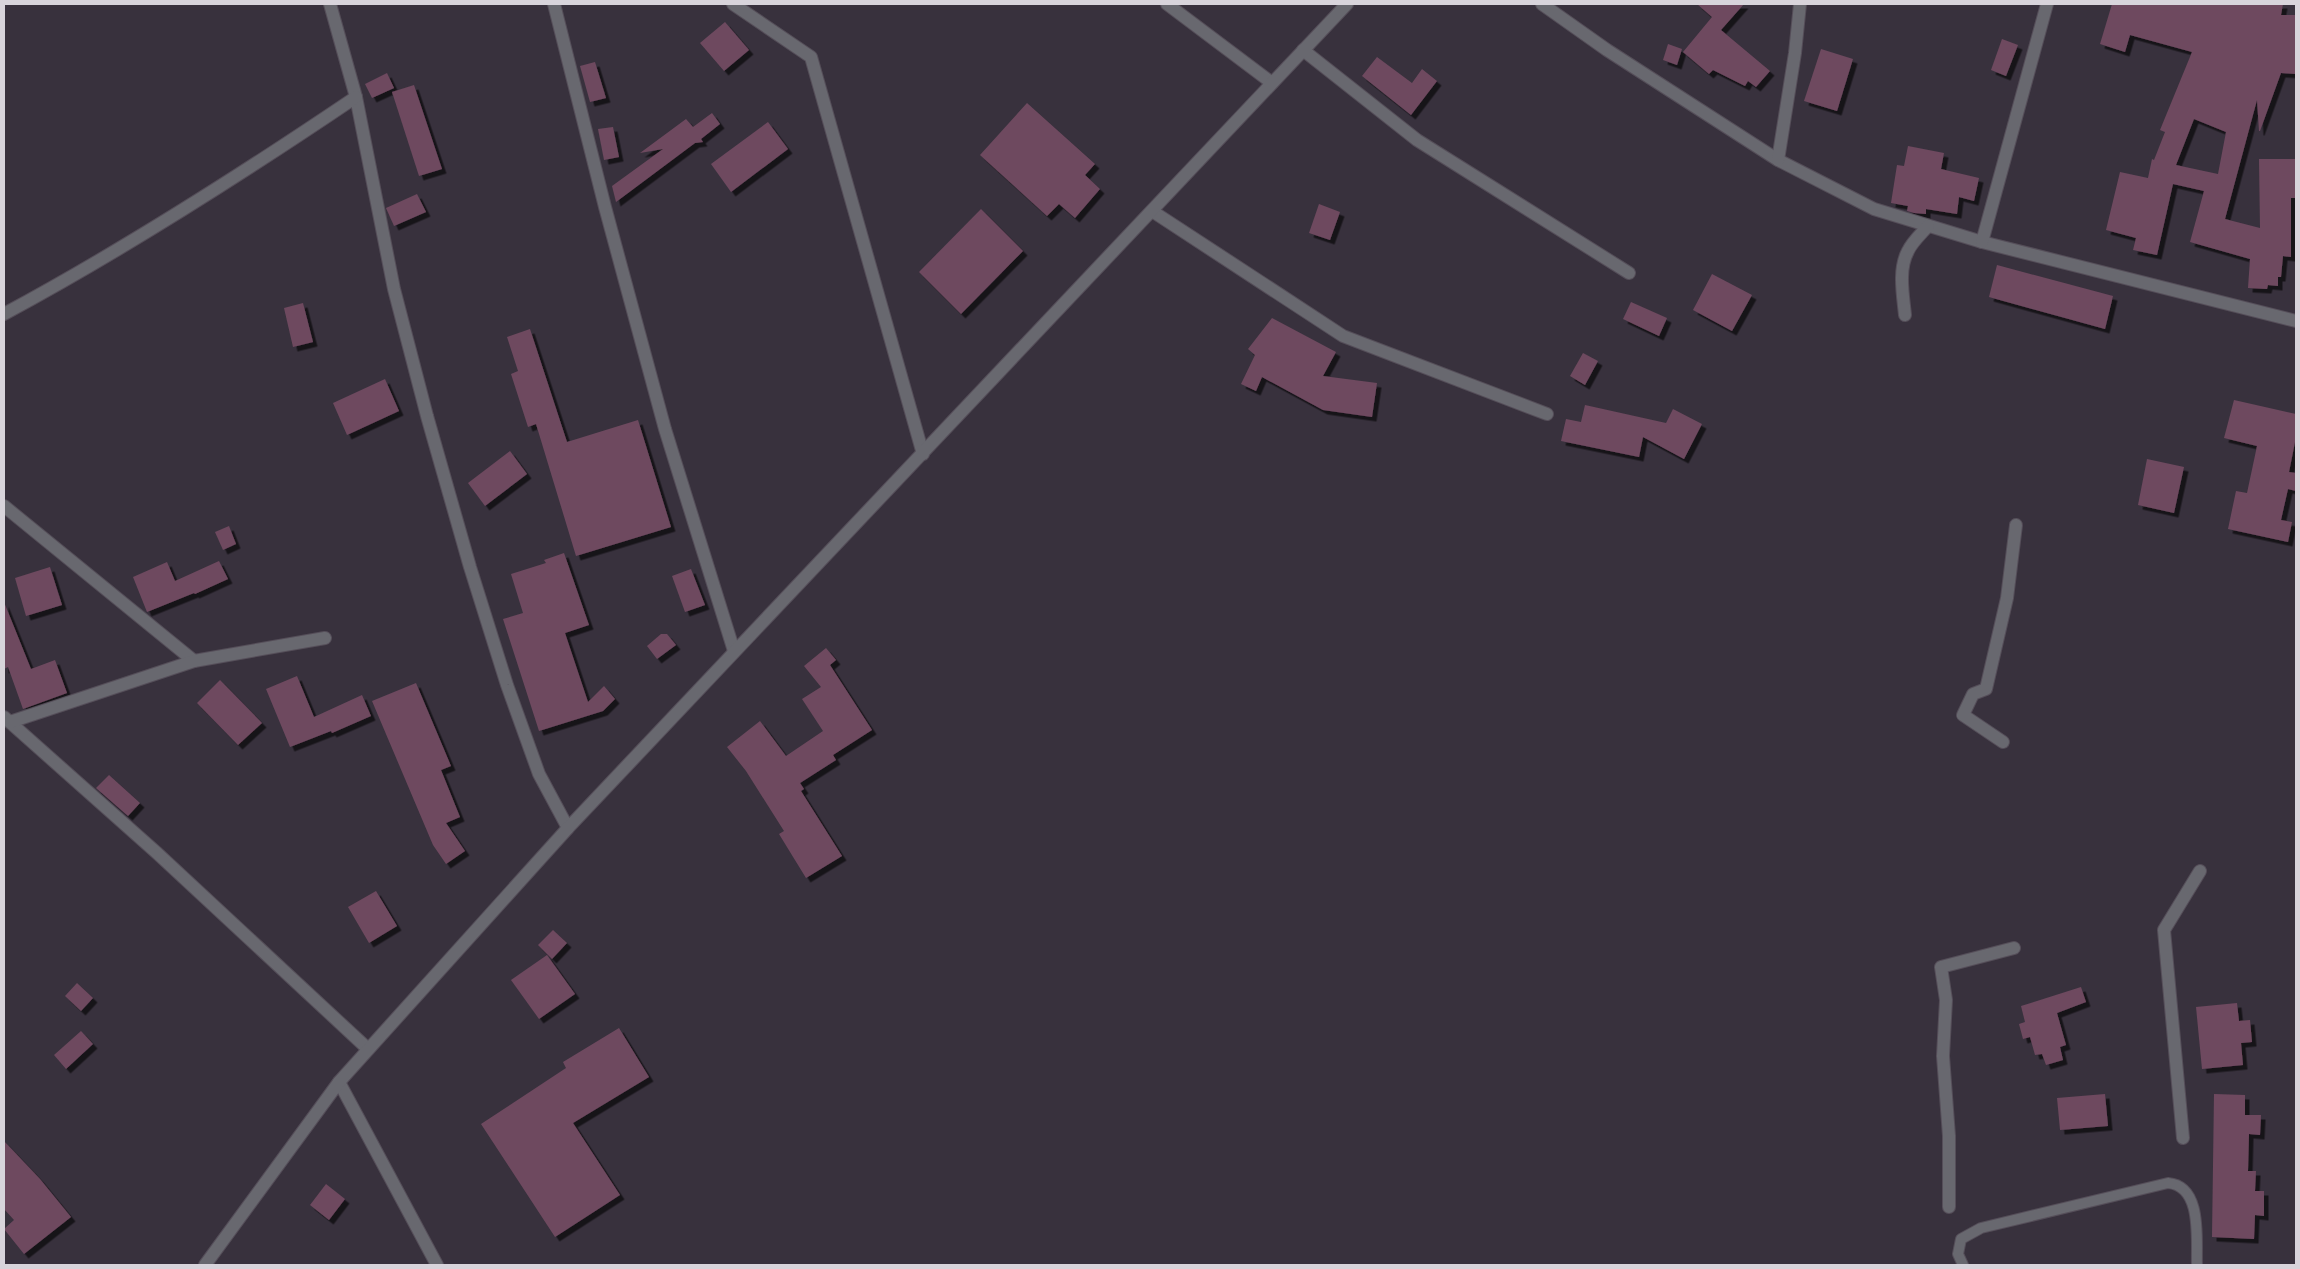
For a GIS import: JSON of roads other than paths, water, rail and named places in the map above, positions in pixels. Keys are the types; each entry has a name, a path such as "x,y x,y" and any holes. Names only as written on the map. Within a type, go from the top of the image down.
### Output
{"street":[{"path":"330,4 356,97 394,288 427,416 470,567 507,685 539,774 568,828"},
{"path":"554,4 605,207 665,429 734,651"},
{"path":"733,4 811,57 923,454"},
{"path":"1167,4 1272,83"},
{"path":"205,1265 339,1082 568,828 1347,4"},
{"path":"1542,4 1607,50 1778,160 1874,209 1982,242 2296,321"},
{"path":"1778,160 1795,54 1800,4"},
{"path":"1982,242 2047,4"},
{"path":"1303,50 1417,140 1629,273"},
{"path":"4,314 49,290 194,203 356,97"},
{"path":"1152,211 1343,336 1547,414"},
{"path":"1905,315 1902,281 1904,265 1908,251 1928,226"},
{"path":"4,506 194,661"},
{"path":"2003,742 1964,715 1972,694 1986,688 2007,598 2016,525"},
{"path":"7,719 194,661 325,638"},
{"path":"7,719 157,853 368,1049"},
{"path":"2183,1138 2164,930 2200,870"},
{"path":"1949,1207 1949,1136 1943,1056 1946,1000 1940,967 2014,948"},
{"path":"339,1082 437,1265"}],"lane":[{"path":"1963,1265 1958,1254 1961,1238 1981,1228 2168,1183 2176,1184 2181,1188 2194,1204 2197,1265"}]}
